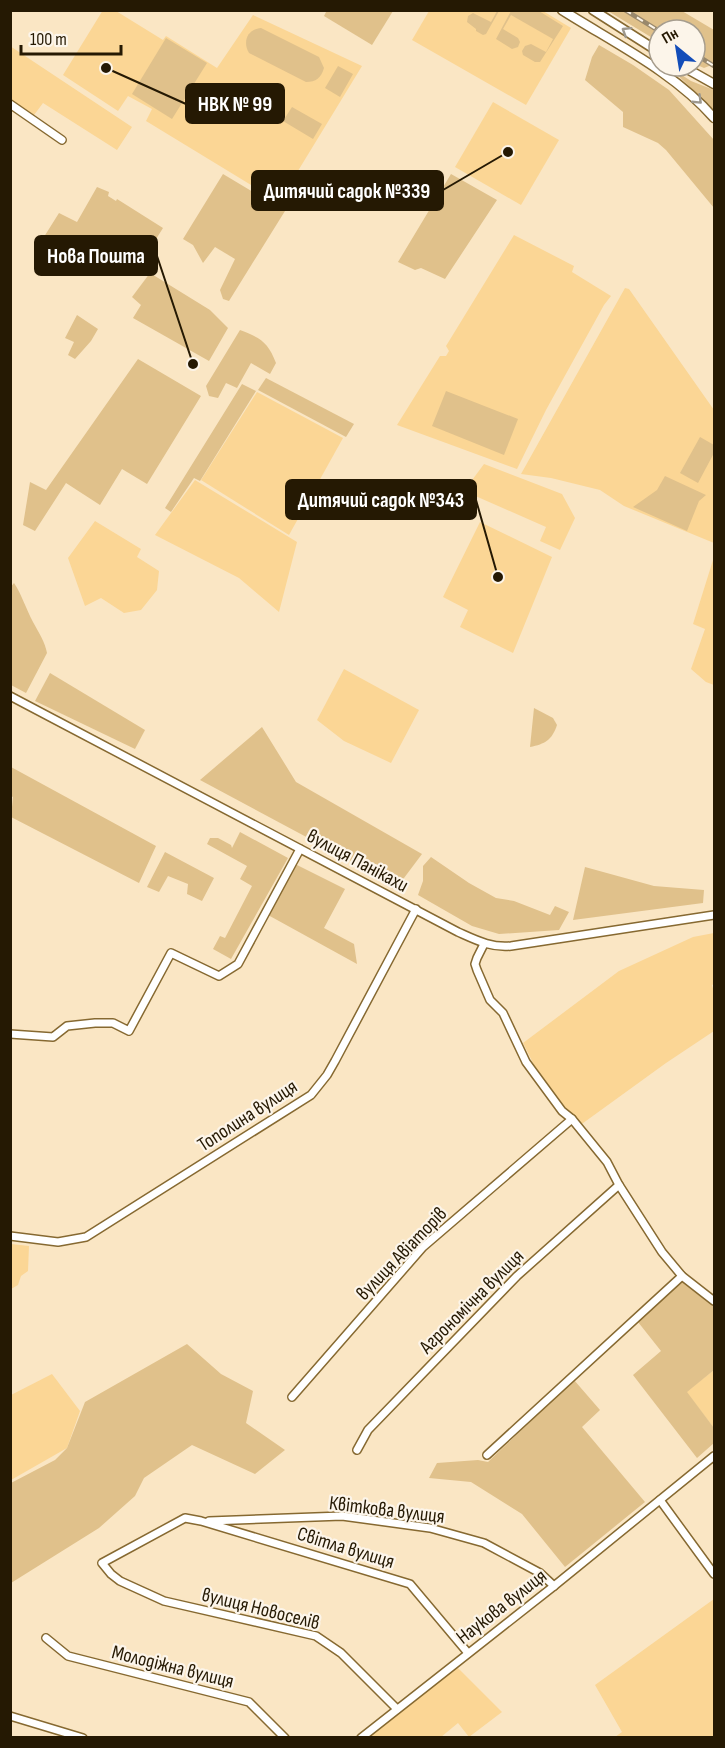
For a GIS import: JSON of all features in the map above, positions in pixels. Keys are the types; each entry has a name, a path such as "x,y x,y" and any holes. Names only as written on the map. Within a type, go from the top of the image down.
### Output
{"main road":[{"path":"562,10 679,84 699,99 714,118"},
{"path":"593,10 647,44"}],"street":[{"path":"10,104 62,140"},
{"name":"вулиця Панікахи","path":"10,696 484,944 503,946 520,944 714,915"},
{"path":"10,1034 53,1037 67,1026 94,1023 113,1023 129,1031 171,953 219,976 238,964 300,849"},
{"name":"Тополина вулиця","path":"10,1236 58,1242 86,1238 311,1095 335,1061 416,909"},
{"path":"484,944 475,964 487,994 503,1013 526,1062 562,1112 572,1119 607,1162 662,1252 682,1276 714,1301"},
{"name":"вулиця Авіаторів","path":"292,1396 423,1247 572,1119"},
{"name":"Агрономічна вулиця","path":"357,1450 368,1430 517,1276 619,1185"},
{"path":"487,1455 682,1276"},
{"name":"Наукова вулиця","path":"361,1737 554,1586 714,1456"},
{"path":"660,1500 714,1574"},
{"name":"Квіткова вулиця","path":"201,1521 342,1516 430,1528 484,1543 540,1573 554,1586"},
{"name":"Світла вулиця","path":"102,1563 185,1518 201,1521 410,1584 468,1653"},
{"name":"вулиця Новоселів","path":"102,1563 120,1581 164,1601 316,1636 341,1653 397,1709"},
{"name":"Молодіжна вулиця","path":"46,1638 68,1656 249,1702 285,1737"},
{"path":"10,1716 83,1737"}],"shaded area":[{"path":"103,10 116,11 163,40 166,36 217,68 253,15 362,66 279,202 146,121 152,109 128,96 118,111 63,75"},
{"path":"327,10 393,11 372,45 324,16"},
{"path":"429,11 543,11 571,28 526,105 412,40"},
{"path":"499,11 486,34 483,35 476,31 467,22 468,16 473,13 491,22"},
{"path":"511,11 539,11 563,26 540,62 535,62 523,55 522,51 525,46 531,44 546,52 553,39 511,15 503,29 518,38 520,42 518,47 512,49 496,39"},
{"path":"608,11 682,11 694,18 647,18 647,35"},
{"path":"707,26 714,30 714,64 707,67"},
{"path":"261,28 319,57 324,68 320,77 306,82 249,53 246,40 250,33"},
{"path":"166,38 207,63 172,119 132,94"},
{"path":"599,45 633,65 647,75 647,78 652,78 669,90 714,140 714,208 666,150 658,143 623,127 623,112 585,80 592,57"},
{"path":"10,46 132,127 117,150 43,103 34,115 11,100"},
{"path":"338,66 353,74 340,97 325,88"},
{"path":"681,78 686,78 714,90 714,110"},
{"path":"493,102 559,140 521,205 455,167"},
{"path":"292,107 322,124 313,139 283,121"},
{"path":"223,174 285,211 229,301 223,299 220,290 235,259 215,247 203,263 193,245 183,239"},
{"path":"451,174 497,200 445,279 421,268 415,270 398,262"},
{"path":"97,187 109,192 108,196 116,201 117,199 163,228 136,271 110,253 92,248 78,273 37,248 59,213 77,222"},
{"path":"514,235 574,266 572,272 611,296 546,410 517,469 397,425 440,356 446,356 449,351 446,346"},
{"path":"150,273 210,310 228,328 209,361 133,318 141,305 132,297"},
{"path":"625,288 629,289 714,410 714,543 624,506 600,490 551,478 521,474"},
{"path":"77,315 98,329 75,359 68,355 74,342 65,338"},
{"path":"240,330 263,342 276,363 270,374 251,363 237,388 226,383 218,398 209,396 206,386"},
{"path":"138,359 201,396 147,484 122,469 100,505 66,483 35,531 23,525 30,482 46,490"},
{"path":"266,378 354,424 346,437 258,390"},
{"path":"242,384 256,391 200,481 194,478 171,512 165,508"},
{"path":"446,391 518,419 504,455 432,426"},
{"path":"257,392 343,438 289,535 201,480"},
{"path":"700,437 714,445 714,453 698,483 680,473"},
{"path":"484,464 562,494 575,518 560,550 540,541 546,527 464,491"},
{"path":"665,476 706,495 699,501 687,531 633,507 657,490"},
{"path":"195,480 297,542 279,612 239,578 155,535"},
{"path":"95,521 141,549 137,557 159,571 157,590 141,610 124,613 101,598 85,606 68,558"},
{"path":"480,522 552,557 513,653 460,627 468,610 443,597"},
{"path":"713,560 714,685 706,682 691,669 705,629 693,624"},
{"path":"14,583 47,653 26,693 11,685 10,588"},
{"path":"344,669 419,710 391,763 344,741 317,720"},
{"path":"50,673 145,730 135,749 35,701"},
{"path":"534,708 553,718 557,725 547,740 530,747"},
{"path":"262,727 296,782 422,854 398,886 200,780"},
{"path":"11,767 156,846 139,883 11,817 13,797 11,796"},
{"path":"240,832 288,858 231,959 213,949 220,936 225,938 252,886 240,879 247,866 207,844 210,838 218,838 231,845 232,848"},
{"path":"165,852 214,878 202,901 187,894 188,884 168,876 159,892 147,887"},
{"path":"431,857 496,898 514,901 550,915 555,906 569,912 559,930 499,934 472,926 418,895 423,881 423,866"},
{"path":"295,864 345,889 324,928 354,944 357,964 268,915"},
{"path":"585,867 654,886 704,890 703,903 573,920"},
{"path":"714,933 714,984 712,985 714,1031 579,1126 534,1065 523,1043 619,971 693,937"},
{"path":"11,1244 29,1246 28,1271 21,1276 18,1285 11,1289"},
{"path":"682,1280 714,1303 714,1370 687,1392 714,1428 714,1443 697,1458 633,1375 661,1351 638,1322"},
{"path":"187,1344 221,1374 253,1391 246,1423 285,1450 255,1474 192,1445 144,1478 135,1496 99,1528 11,1583 11,1483 55,1460 67,1448 85,1402"},
{"path":"714,1370 714,1428 686,1392"},
{"path":"52,1374 80,1411 67,1448 11,1480 11,1395"},
{"path":"574,1380 600,1410 582,1427 645,1502 565,1567 522,1514 471,1482 429,1478 437,1463 478,1460 488,1462"},
{"path":"714,1599 714,1737 615,1737 622,1732 595,1685"},
{"path":"457,1667 502,1712 469,1737 458,1723 441,1737 367,1738 407,1704"}],"railway":[{"path":"625,10 647,24"},
{"path":"707,62 714,66"}],"place":[{"name":"НВК № 99","path":"106,68"},
{"name":"Дитячий садок №339","path":"508,152"},
{"name":"Нова Пошта","path":"193,364"},
{"name":"Дитячий садок №343","path":"498,577"}]}
